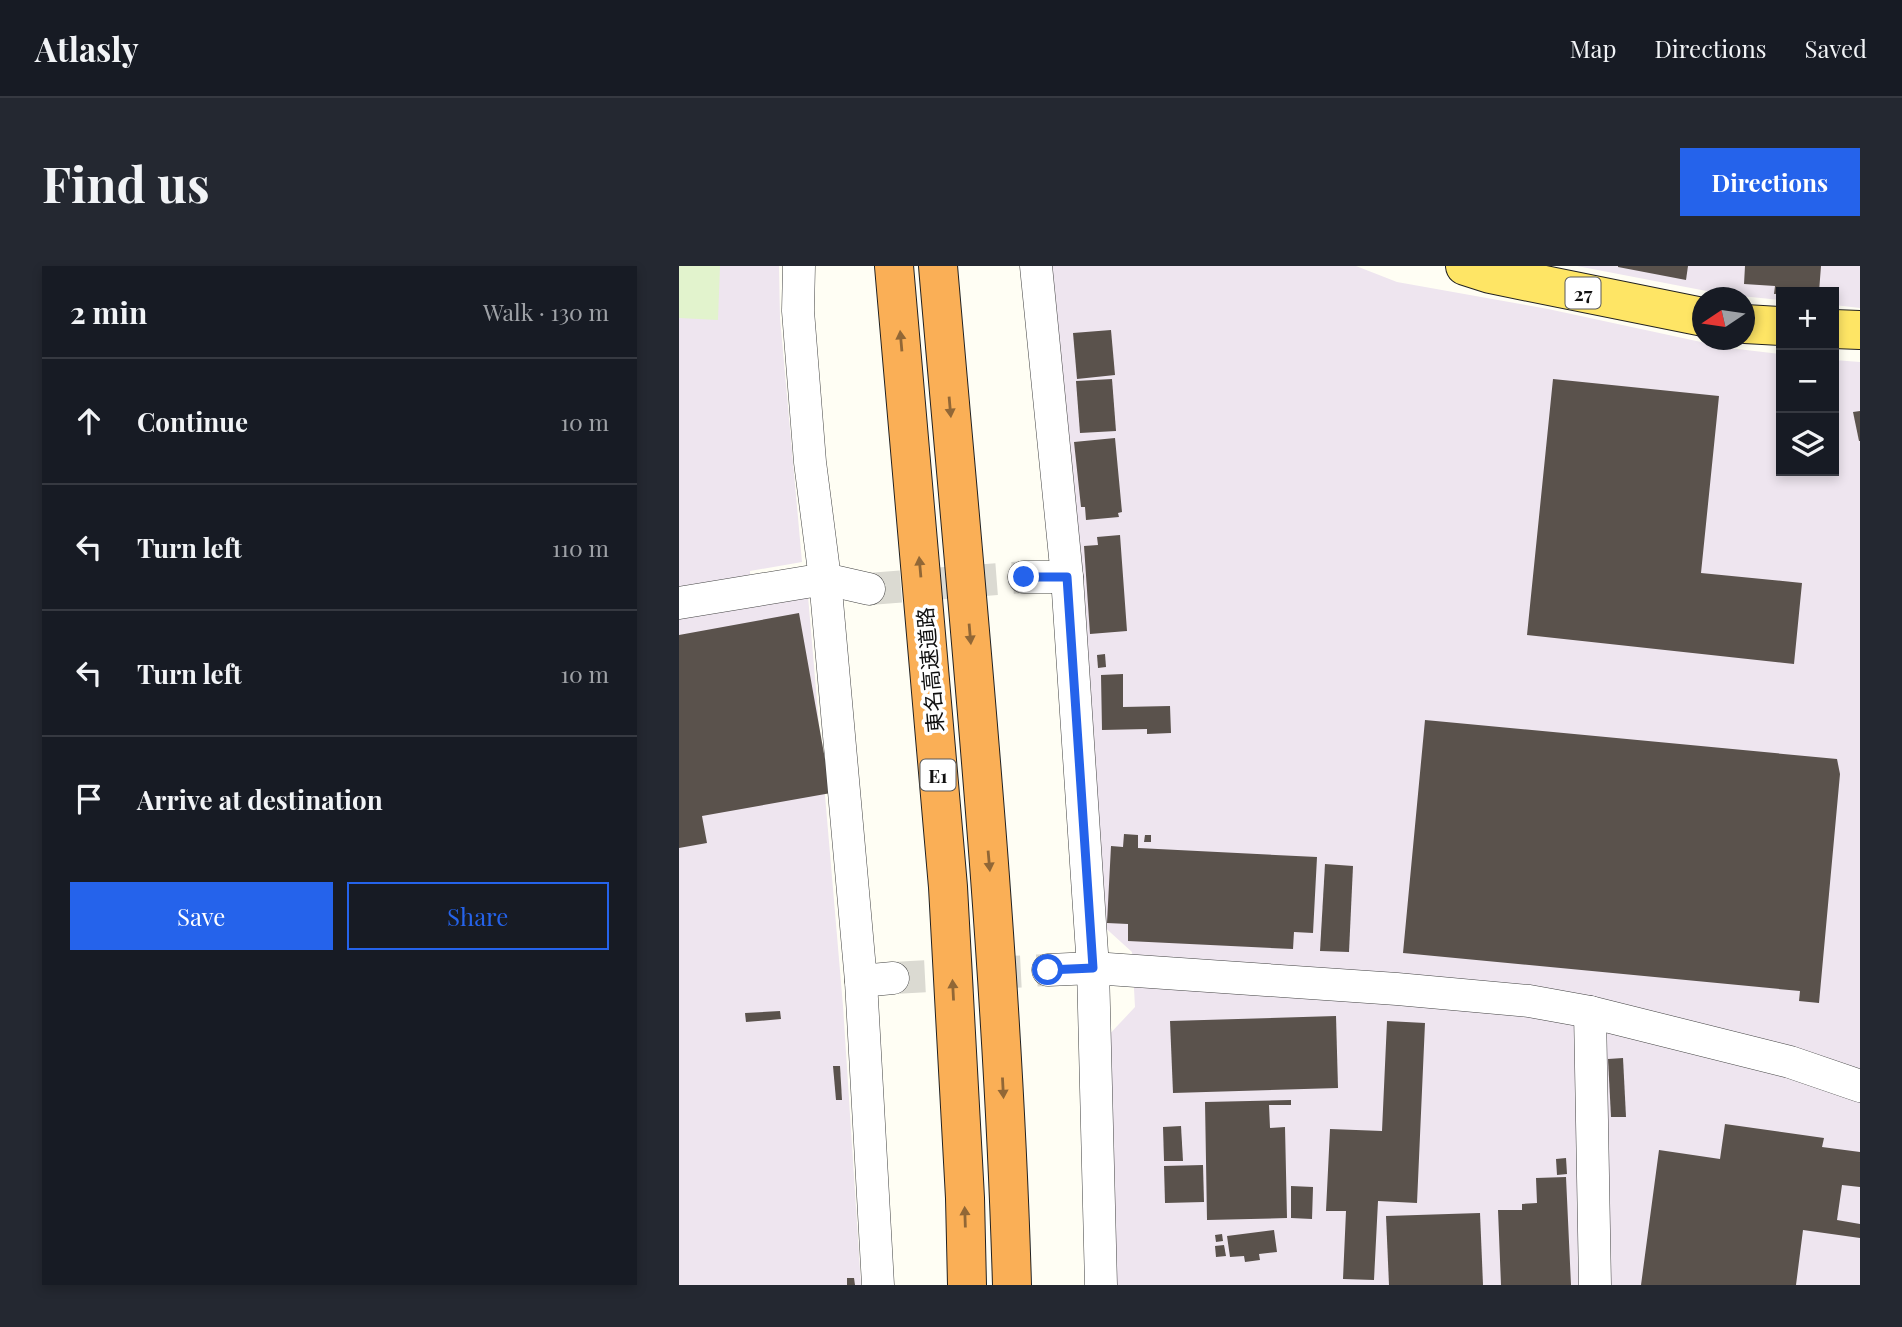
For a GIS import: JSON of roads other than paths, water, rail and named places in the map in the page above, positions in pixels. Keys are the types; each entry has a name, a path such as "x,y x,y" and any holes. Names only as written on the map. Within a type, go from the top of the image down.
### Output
{"highway":[{"name":"東名高速道路","path":"894,266 948,887 967,1285"},
{"name":"東名高速道路","path":"938,266 991,886 1009,1199 1011,1285"}],"main road":[{"name":"27","path":"1465,266 1490,274 1692,315"},
{"path":"1755,325 1776,326"},
{"path":"1839,329 1860,330"}],"street":[{"path":"799,266 798,311 809,448 825,579 861,981 879,1285"},
{"path":"1036,266 1067,577 1093,968 1101,1285"},
{"path":"1024,577 1067,577"},
{"path":"679,603 825,579 869,589"},
{"path":"1048,970 1093,968 1529,1001 1590,1013 1790,1062 1860,1086"},
{"path":"861,981 893,978"},
{"path":"1590,1013 1595,1285"}],"tunnel":[{"path":"869,589 1024,577"},
{"path":"893,978 1048,970"}]}
